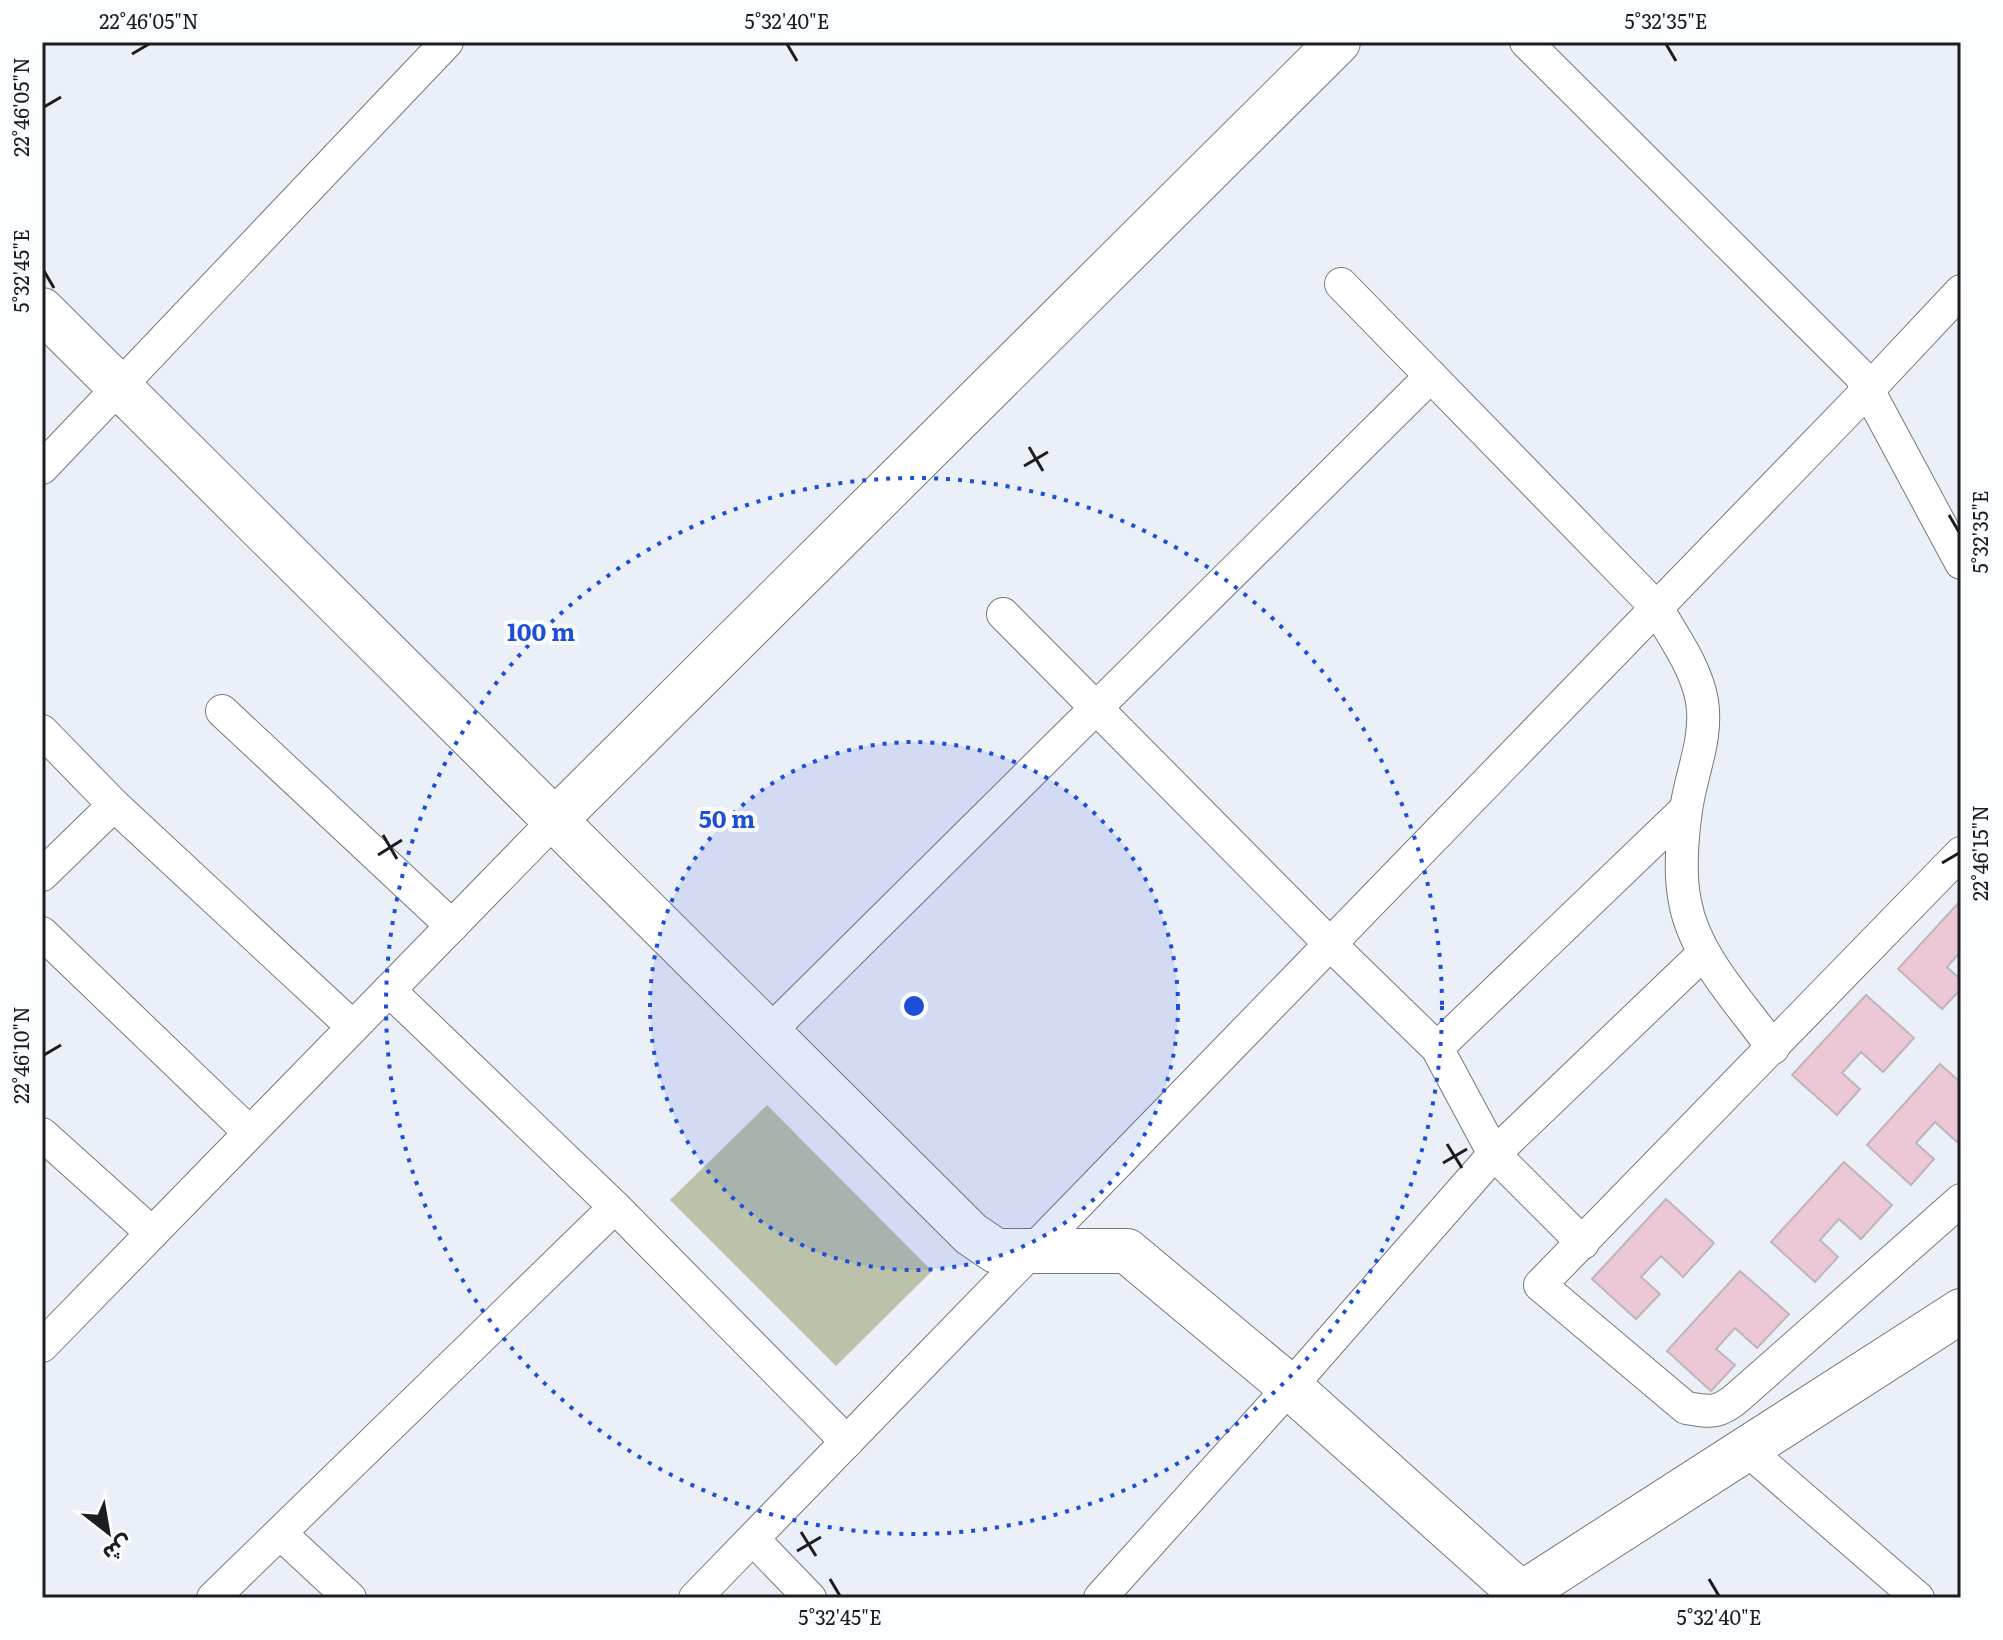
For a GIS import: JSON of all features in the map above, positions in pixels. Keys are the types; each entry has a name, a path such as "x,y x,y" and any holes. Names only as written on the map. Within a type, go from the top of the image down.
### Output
{"street":[{"path":"42,468 447,42"},
{"path":"48,1327 152,1233 556,819 1338,42"},
{"path":"1526,42 1860,375 1961,563"},
{"path":"1341,284 1657,608 1694,672 1702,704 1702,745 1686,809 1682,869 1684,900 1692,929 1704,953 1773,1048"},
{"path":"695,1598 1961,291"},
{"path":"42,310 971,1234 996,1251 1127,1251 1290,1387 1522,1597 1961,1311"},
{"path":"768,1033 1431,376"},
{"path":"1003,614 1437,1048 1494,1154 1583,1243"},
{"path":"222,711 452,926"},
{"path":"42,731 114,805 353,1027"},
{"path":"42,875 114,805"},
{"path":"1437,1048 1686,809"},
{"path":"1961,853 1540,1285 1686,1408 1713,1412 1725,1408 1738,1397 1961,1200"},
{"path":"42,933 249,1132"},
{"path":"1100,1598 1494,1154 1704,953"},
{"path":"389,990 615,1207 847,1442"},
{"path":"42,1134 152,1233"},
{"path":"213,1598 615,1207"},
{"path":"1746,1449 1918,1598"},
{"path":"281,1534 350,1598"},
{"path":"753,1539 810,1598"}],"green space":[{"path":"767,1105 932,1271 836,1366 670,1200"}],"building":[{"path":"1961,900 1961,951 1947,967 1961,980 1961,989 1942,1009 1898,969"},
{"path":"1866,995 1914,1038 1883,1072 1861,1052 1842,1073 1860,1089 1837,1115 1792,1075"},
{"path":"1940,1064 1961,1083 1961,1138 1957,1142 1935,1122 1916,1143 1934,1159 1911,1185 1867,1145"},
{"path":"1844,1162 1892,1205 1861,1239 1839,1219 1820,1240 1838,1257 1815,1282 1771,1242"},
{"path":"1666,1199 1714,1243 1683,1277 1661,1256 1641,1277 1660,1294 1636,1319 1592,1279"},
{"path":"1740,1271 1789,1314 1757,1348 1735,1328 1716,1349 1735,1365 1711,1391 1667,1351"}]}
